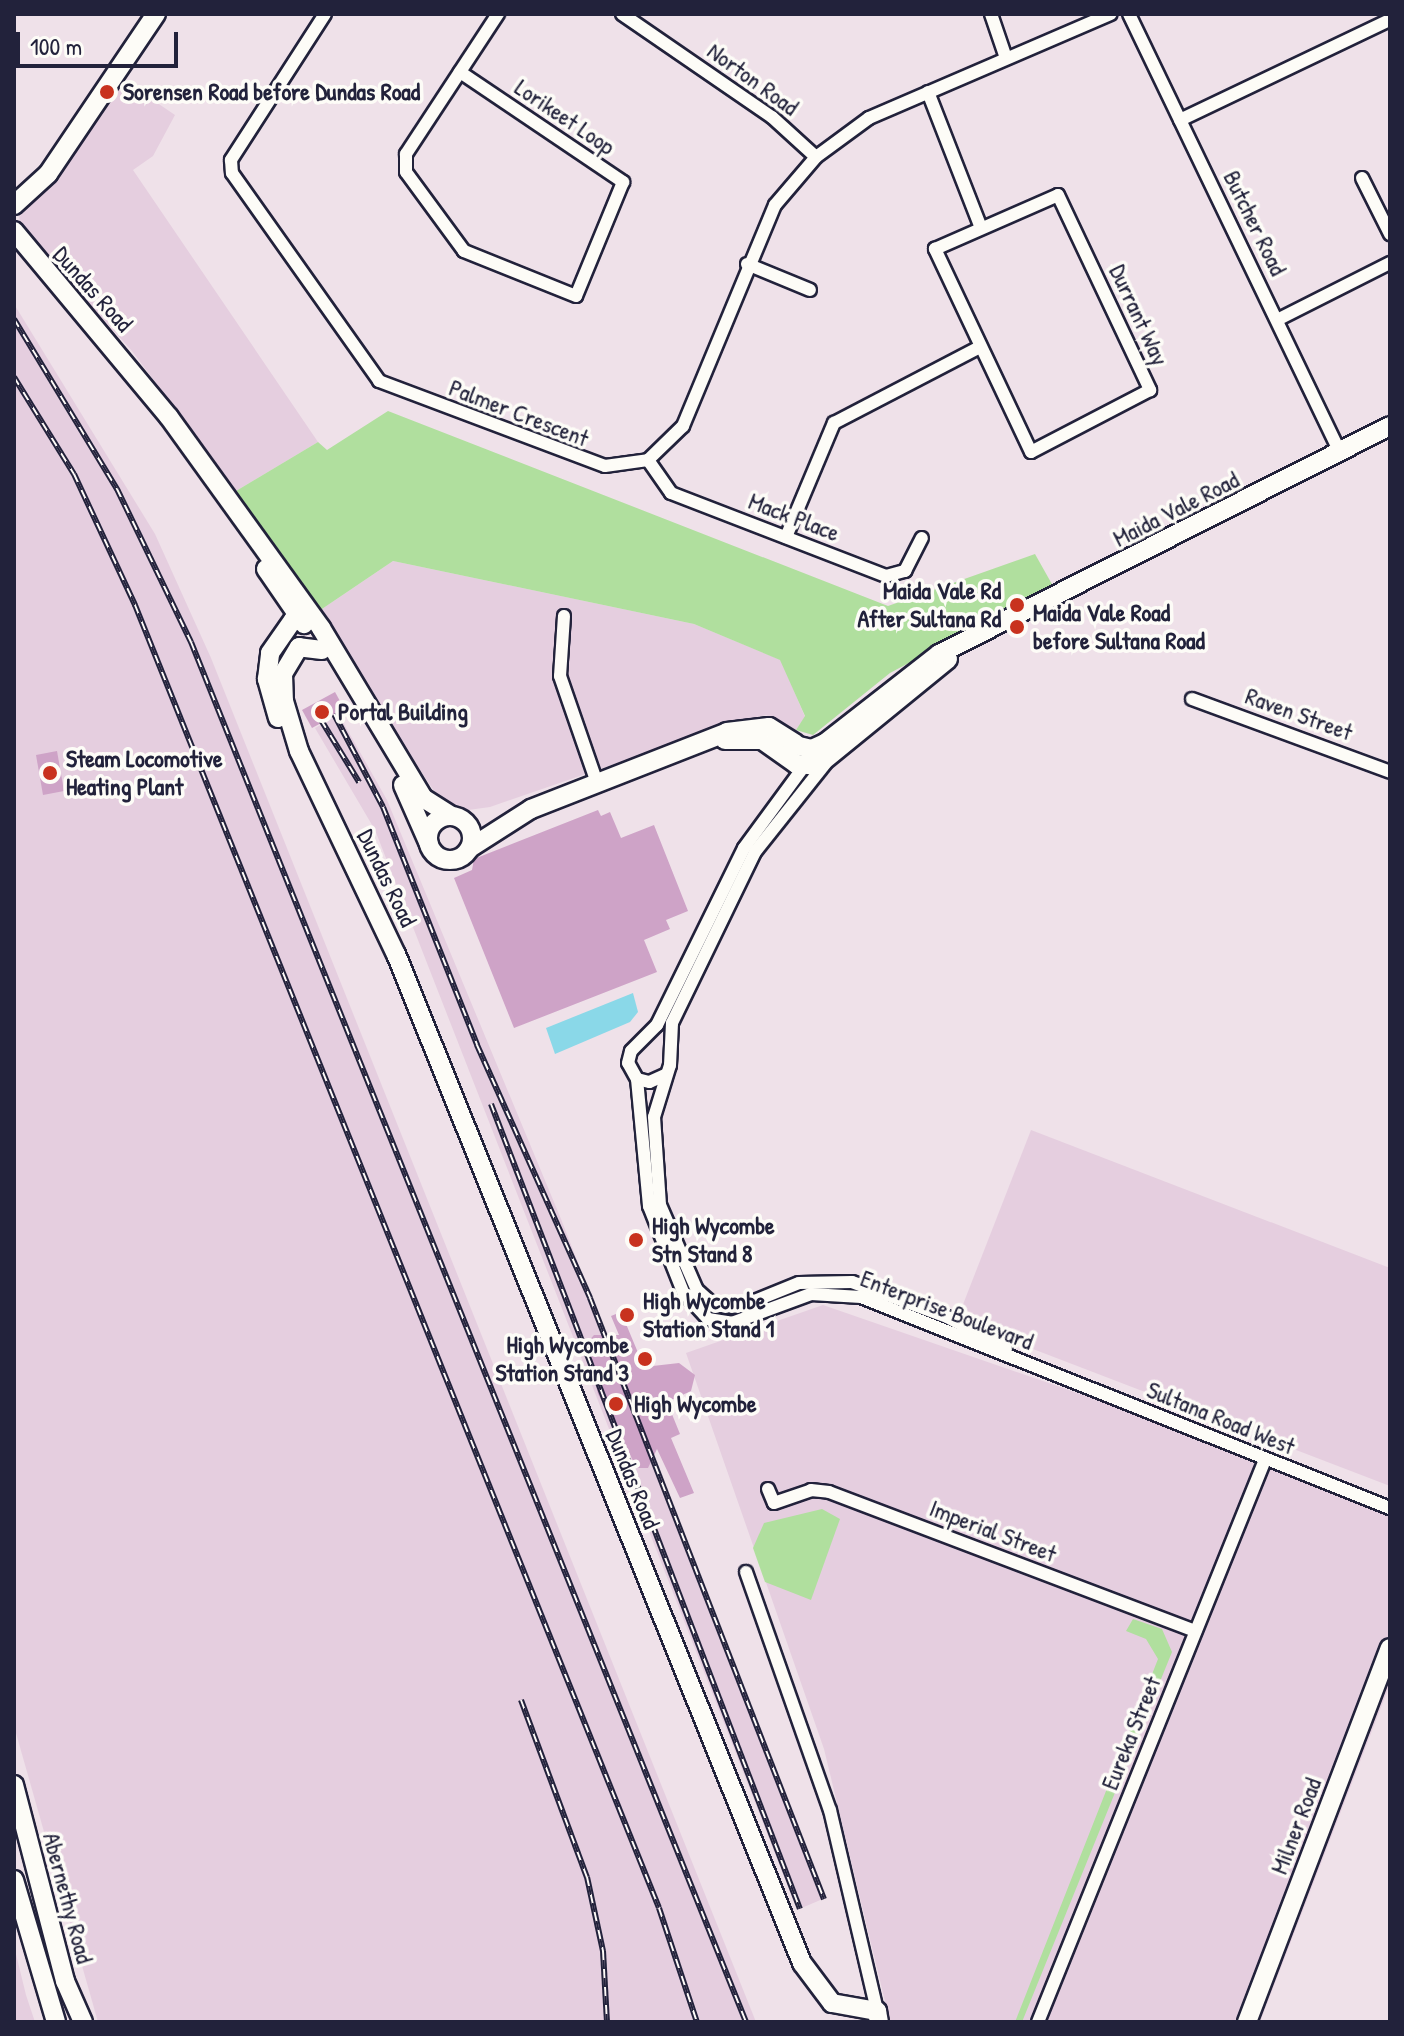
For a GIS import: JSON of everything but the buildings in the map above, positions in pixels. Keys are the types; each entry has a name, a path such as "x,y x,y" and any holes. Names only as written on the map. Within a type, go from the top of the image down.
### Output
{"main road":[{"path":"14,189 42,169 148,14"},
{"path":"14,205 48,174 156,14"},
{"name":"Dundas Road","path":"14,231 144,384 245,522 408,785"},
{"name":"Maida Vale Road","path":"806,760 983,634 1390,426"},
{"name":"Dundas Road","path":"222,494 285,598 307,621 322,650 408,785"},
{"name":"Dundas Road","path":"285,598 270,653 269,692 396,954 802,1963 832,2003 878,2016"},
{"path":"270,653 307,621"},
{"name":"Dundas Road","path":"299,751 282,687 293,651 307,621"},
{"path":"293,651 307,644 322,650"},
{"path":"429,844 434,824 456,817 480,822 531,809 713,740 762,740 806,760"},
{"path":"408,785 429,844 437,856 452,860 531,809"},
{"path":"408,785 429,804 469,827 470,848"},
{"name":"Milner Road","path":"1247,2022 1390,1648"},
{"name":"Abernethy Road","path":"14,1785 65,1981 83,2022"},
{"name":"Abernethy Road","path":"14,1880 56,2022"}],"street":[{"name":"Palmer Crescent","path":"325,14 231,160 232,173 368,369 390,387 586,463 648,460"},
{"name":"Lorikeet Loop","path":"460,72 623,182 576,296 464,251 406,172 406,154 498,14"},
{"name":"Norton Road","path":"622,14 642,19 772,117 816,157"},
{"path":"991,14 1006,58"},
{"path":"648,460 683,426 747,264 775,205 816,157 869,118 1111,14"},
{"name":"Butcher Road","path":"1129,14 1340,452"},
{"path":"1180,120 1390,20"},
{"path":"928,92 981,228"},
{"path":"1362,178 1390,234"},
{"name":"Durrant Way","path":"1058,195 1150,390 1031,452 978,348 935,249 1058,195"},
{"path":"1277,320 1390,263"},
{"path":"747,264 810,290"},
{"path":"786,537 834,423 978,348"},
{"name":"Mack Place","path":"648,460 671,493 893,577 911,565 922,538"},
{"path":"564,616 560,676 597,783"},
{"name":"Raven Street","path":"1192,699 1390,772"},
{"path":"639,1043 657,1025 730,875 806,760"},
{"name":"Enterprise Boulevard","path":"806,760 721,913 672,1023 665,1075 654,1117 655,1184 692,1280 709,1303 731,1308 799,1283 852,1282 975,1330 1036,1368"},
{"path":"639,1043 656,1042 669,1054"},
{"name":"Enterprise Boulevard","path":"639,1043 628,1063 637,1079 645,1194 683,1292 699,1314 732,1323 798,1297 845,1294 1036,1368"},
{"path":"637,1079 649,1082 665,1075"},
{"name":"Sultana Road West","path":"1036,1368 1390,1508"},
{"name":"Eureka Street","path":"1038,2022 1265,1460"},
{"path":"768,1489 778,1516"},
{"name":"Imperial Street","path":"774,1503 811,1490 829,1492 1195,1631"},
{"name":"Dundas Road","path":"746,1572 830,1810 878,2016"}],"shaded area":[{"path":"122,79 175,115 153,156 133,170 318,442 236,491 132,351 22,230 19,217 63,171"},
{"path":"14,304 155,534 211,658 756,2022 98,2022 14,1726"},
{"path":"393,561 694,624 781,660 805,717 796,730 766,715 745,719 490,807 461,811 436,794 316,613"},
{"path":"339,715 387,800 561,1219 825,1898 797,1910 375,830 315,728"},
{"path":"1031,1130 1390,1268 1390,1486 1015,1342 962,1307"},
{"path":"823,1305 1390,1501 1390,1684 1260,2022 890,2022 824,1749 686,1353"},
{"path":"14,1946 26,1995 35,2022 14,2022"}],"green space":[{"path":"388,411 888,606 1035,554 1053,586 890,673 813,735 796,730 805,716 780,660 694,624 393,561 316,613 236,491 318,442 327,450"},
{"path":"822,1509 840,1519 811,1600 765,1582 753,1548 764,1523"},
{"path":"1133,1619 1162,1629 1172,1652 1022,2022 1015,2022 1158,1659 1146,1639 1126,1631"}],"water":[{"path":"633,993 638,1012 630,1022 555,1054 546,1028"}],"railway":[{"path":"14,319 117,489 191,642 746,2022"},
{"path":"14,377 74,474 135,605 659,1908 697,2022"},
{"path":"334,714 383,807 477,1045 590,1298 824,1899"},
{"path":"321,720 359,782"},
{"path":"491,1104 800,1909"},
{"path":"521,1700 587,1877 603,1951 607,2022"}],"place":[{"name":"Sorensen Road before Dundas Road","path":"107,92"},
{"name":"Maida Vale Rd After Sultana Rd","path":"1017,605"},
{"name":"Maida Vale Road before Sultana Road","path":"1017,627"},
{"name":"Portal Building","path":"322,712"},
{"name":"Steam Locomotive Heating Plant","path":"50,773"},
{"name":"High Wycombe Stn Stand 8","path":"636,1240"},
{"name":"High Wycombe Station Stand 1","path":"627,1315"},
{"name":"High Wycombe Station Stand 3","path":"645,1359"},
{"name":"High Wycombe","path":"616,1404"}]}
